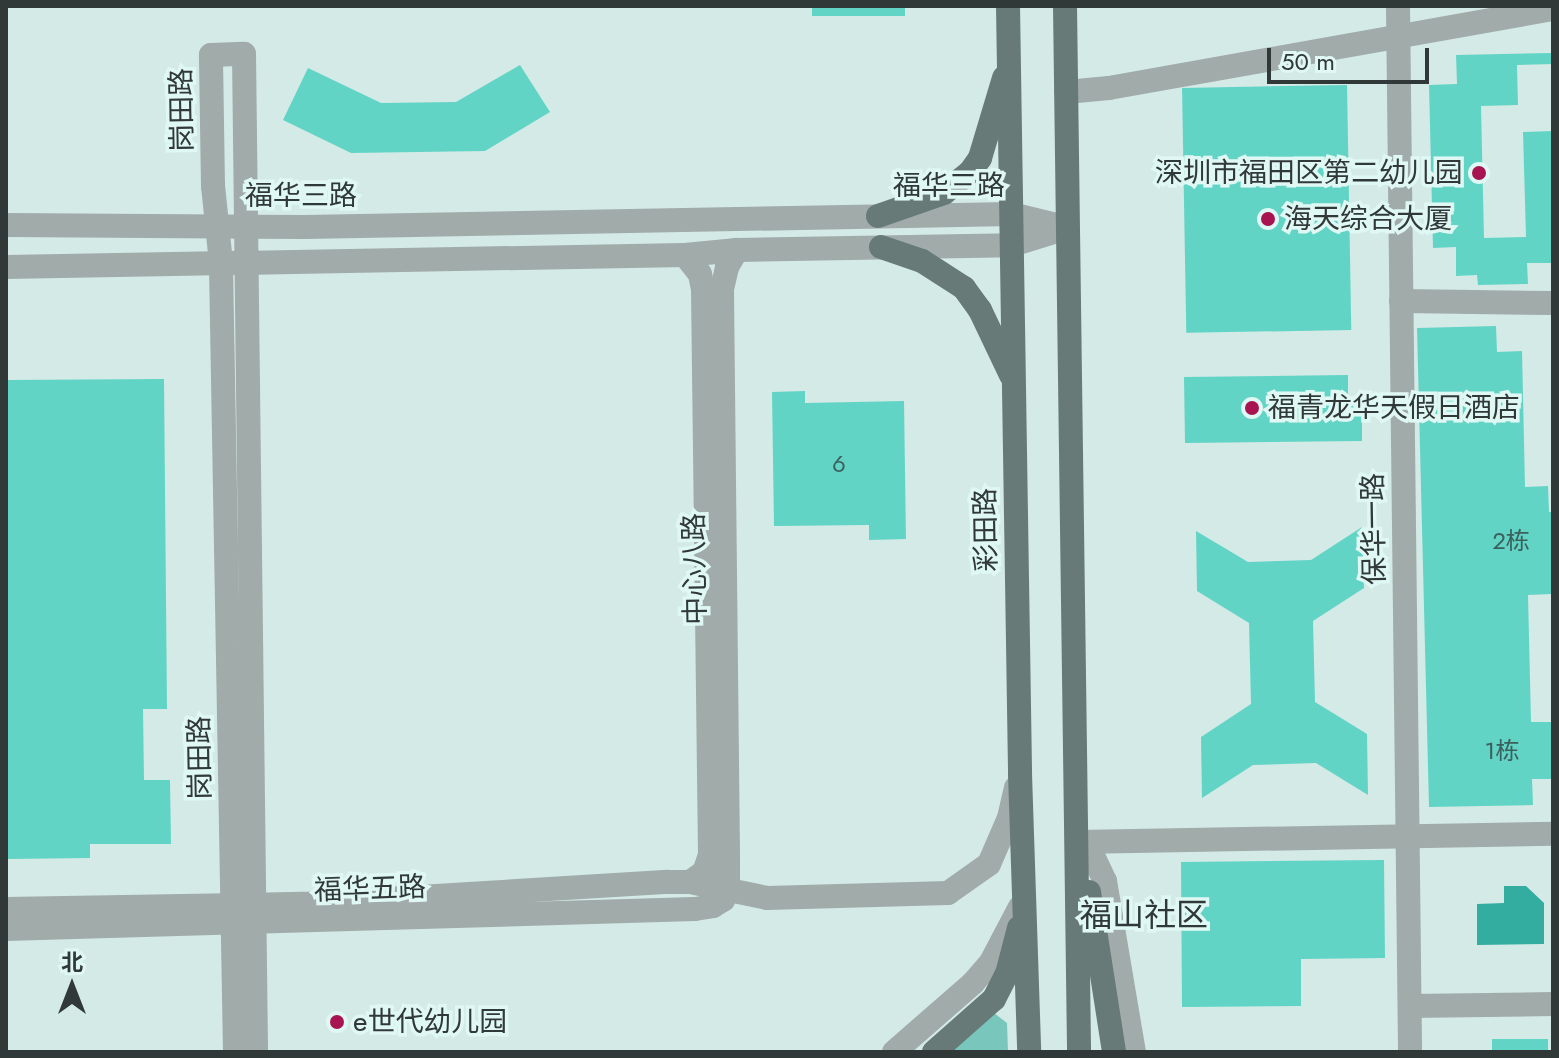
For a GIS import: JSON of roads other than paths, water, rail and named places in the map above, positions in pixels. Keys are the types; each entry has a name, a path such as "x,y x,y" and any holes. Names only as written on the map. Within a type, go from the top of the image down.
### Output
{"main road":[{"name":"彩田路","path":"1008,6 1020,774 1029,1052"},
{"path":"1049,6 1066,60"},
{"path":"1065,6 1079,1052"},
{"path":"878,216 944,193 971,171 980,158 994,102 1009,65"},
{"path":"881,247 922,261 964,288 980,310 1013,381"},
{"path":"1078,842 1096,926 1114,1052"},
{"path":"934,1052 994,999 1007,974 1025,898"}],"street":[{"name":"保华一路","path":"1398,6 1410,1052"},
{"path":"1066,92 1109,88 1553,9"},
{"name":"岗田路","path":"235,1052 244,915 248,263 244,54 211,55 244,915 256,1052"},
{"name":"福华三路","path":"6,225 247,227 1012,214 1067,228"},
{"path":"6,267 685,255 737,250 1012,245 1067,228"},
{"name":"中心八路","path":"728,891 722,289 727,267 737,250"},
{"name":"中心八路","path":"685,255 700,274 703,289 710,855 704,872 690,882"},
{"path":"1401,301 1553,303"},
{"name":"福华五路","path":"6,929 690,882 767,898 948,893 989,864 1009,818 1020,774"},
{"path":"1078,842 1553,834"},
{"path":"1078,842 1089,847 1105,881 1134,1052"},
{"name":"福华五路","path":"6,909 244,915 695,909 713,906 723,900 728,891"},
{"path":"894,1052 973,983 991,962 1025,898"},
{"path":"1410,1006 1553,1004"}],"place":[{"name":"深圳市福田区第二幼儿园","path":"1479,173"},
{"name":"海天综合大厦","path":"1268,219"},
{"name":"福青龙华天假日酒店","path":"1252,408"},
{"name":"e世代幼儿园","path":"337,1022"}],"district":[{"name":"福山社区","path":"1144,915"}]}
